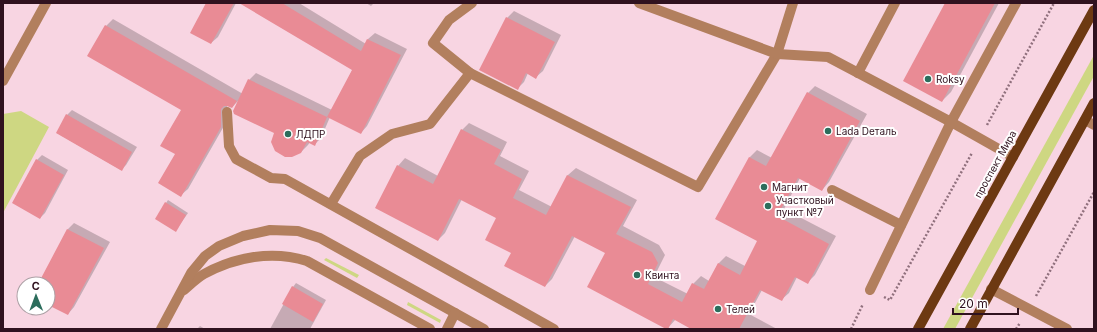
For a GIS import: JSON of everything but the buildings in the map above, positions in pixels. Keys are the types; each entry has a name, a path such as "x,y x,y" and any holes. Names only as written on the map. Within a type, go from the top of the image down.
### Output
{"main road":[{"name":"проспект Мира","path":"918,329 1094,10"},
{"path":"970,329 1094,103"}],"lane":[{"path":"3,81 46,3"},
{"path":"472,3 449,20 433,43 470,73 698,187 777,54 793,3"},
{"path":"639,3 777,54 828,57 951,122 1013,157"},
{"path":"858,73 895,3"},
{"path":"870,290 951,122 1016,3"},
{"path":"331,204 360,156 392,134 430,124 470,73"},
{"path":"227,112 229,146 236,159 271,178 285,179 554,329"},
{"path":"1085,120 1094,125"},
{"path":"832,190 901,225"},
{"path":"161,329 191,273 205,256 219,246 243,236 270,230 298,231 320,238 484,329"},
{"path":"180,293 203,275 227,263 251,257 294,257 307,261 430,329"},
{"path":"991,289 1067,329"},
{"path":"447,329 455,313"}],"path":[{"path":"987,126 1054,3"},
{"path":"851,329 870,290 890,300 975,148"},
{"path":"1036,296 1094,192"},
{"path":"1016,329 1022,320"}],"green space":[{"path":"1094,55 1094,76 955,329 943,329"},
{"path":"21,111 49,127 3,213 3,114"},
{"path":"326,258 359,275 357,278 324,260"},
{"path":"408,302 441,320 440,323 407,305"}],"place":[{"name":"Roksy","path":"928,79"},
{"name":"Lada Dеталь","path":"828,131"},
{"name":"ЛДПР","path":"288,134"},
{"name":"Магнит","path":"764,187"},
{"name":"Участковый пункт №7","path":"768,206"},
{"name":"Квинта","path":"637,275"},
{"name":"Телей","path":"718,309"}]}
